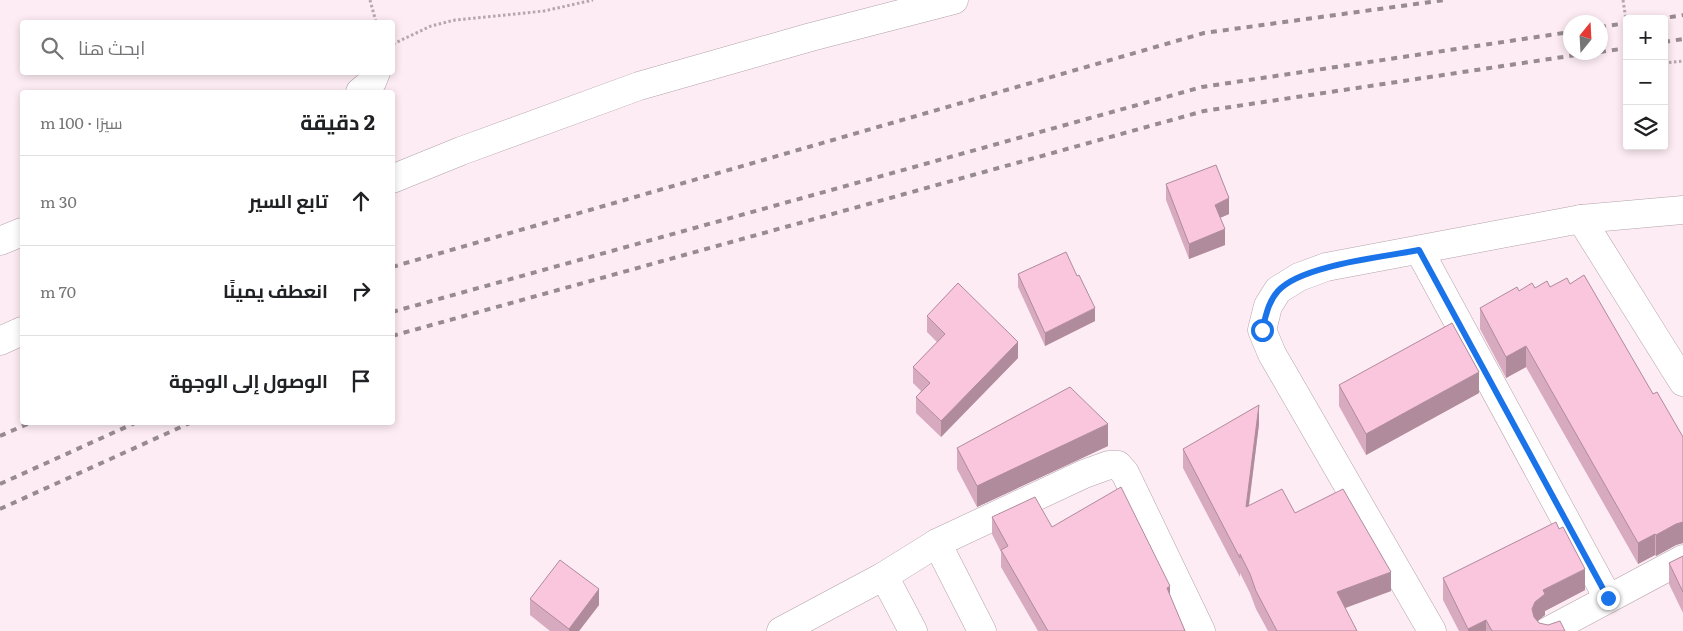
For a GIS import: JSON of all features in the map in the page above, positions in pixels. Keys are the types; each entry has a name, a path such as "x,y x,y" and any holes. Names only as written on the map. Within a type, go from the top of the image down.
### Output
{"street":[{"path":"395,178 461,151 639,86 811,37 954,0"},
{"path":"362,90 372,82 375,75"},
{"path":"1432,631 1272,354 1262,330 1268,306 1278,290 1299,277 1326,267 1581,220 1683,210"},
{"path":"1581,220 1683,382"},
{"path":"0,241 20,233"},
{"path":"1419,250 1608,598"},
{"path":"0,341 20,332"},
{"path":"781,631 884,576 938,543 1084,474 1109,465 1118,465 1125,473 1202,631"},
{"path":"938,543 982,631"},
{"path":"1548,631 1683,559"},
{"path":"884,576 913,631"}],"path":[{"path":"370,0 375,20"},
{"path":"395,43 431,26 455,20 544,11 593,0"},
{"path":"1623,0 1625,15"},
{"path":"1668,63 1683,61"}],"building":[{"path":"1216,165 1229,198 1215,205 1225,229 1189,244 1166,184"},
{"path":"1066,252 1095,308 1045,333 1018,274"},
{"path":"1584,275 1653,394 1657,392 1683,437 1683,522 1638,543 1526,346 1506,357 1480,308 1517,287 1519,291 1532,283 1535,288 1547,281 1550,287 1567,278 1570,284"},
{"path":"958,283 1018,342 941,421 916,397 930,383 913,367 945,334 927,316"},
{"path":"1452,323 1479,372 1366,434 1339,385"},
{"path":"1070,387 1108,424 977,486 957,448"},
{"path":"1259,405 1246,507 1282,489 1295,513 1343,489 1391,572 1337,592 1357,631 1277,631 1256,591 1240,554 1240,558 1183,449"},
{"path":"1121,487 1170,586 1167,588 1185,631 1048,631 1001,550 1008,546 992,517 1035,497 1052,527"},
{"path":"1556,522 1559,529 1563,527 1585,569 1543,590 1545,594 1535,602 1532,609 1534,617 1539,623 1548,625 1560,621 1565,631 1492,631 1486,620 1468,629 1443,578"},
{"path":"1683,556 1683,592 1669,563"},
{"path":"560,560 599,589 569,629 530,599"}],"railway":[{"path":"395,266 1204,33 1445,0"},
{"path":"1668,17 1683,15"},
{"path":"1608,26 1623,24"},
{"path":"395,311 1202,87 1563,33"},
{"path":"1668,41 1683,39"},
{"path":"1608,51 1623,49"},
{"path":"395,335 1204,111 1563,57"},
{"path":"0,436 25,425"},
{"path":"0,484 130,425"},
{"path":"0,509 185,425"}],"route":[{"path":"1262,330 1268,306 1278,290 1299,277 1326,267 1419,250 1608,598"}]}
